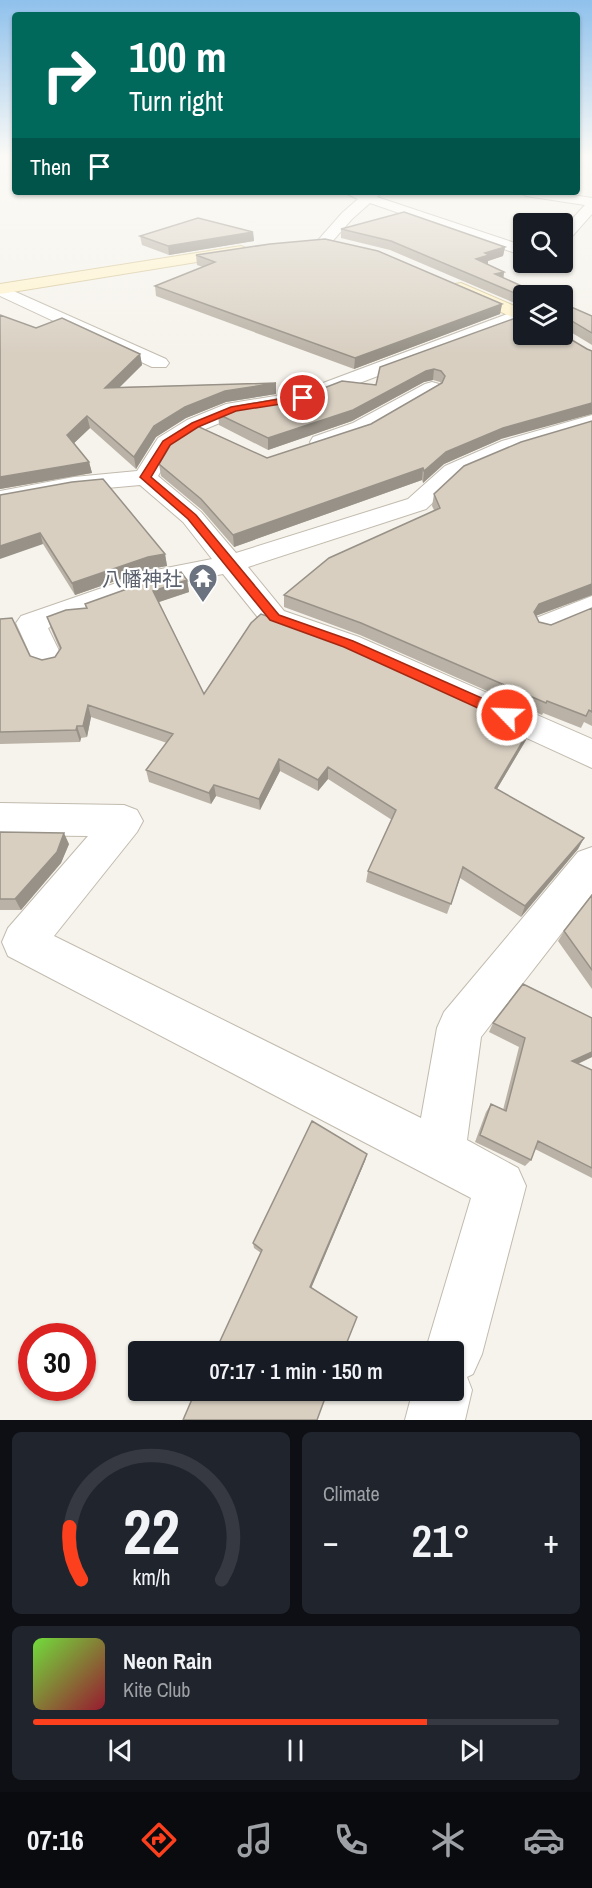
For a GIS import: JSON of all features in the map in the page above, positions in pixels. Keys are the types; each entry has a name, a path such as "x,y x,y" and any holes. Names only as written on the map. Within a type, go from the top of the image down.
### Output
{"street":[{"path":"327,242 346,221"},
{"path":"441,221 513,248"},
{"path":"0,289 260,248"},
{"path":"447,282 513,312"},
{"path":"0,289 159,363"},
{"path":"145,477 166,443 195,425 234,409 303,398 513,319"},
{"path":"298,449 361,428 432,388"},
{"path":"47,659 31,623 161,577 230,564 417,504 453,471 510,446 592,422"},
{"path":"195,425 216,435"},
{"path":"0,498 74,484 145,477 192,517 274,618 348,644 592,753"},
{"path":"547,625 592,605"},
{"path":"0,819 124,821 23,942 440,1152 500,1186 457,1341"},
{"path":"440,1152 460,1028 592,864"},
{"path":"435,1420 440,1401"}],"building":[{"path":"187,221 211,221 253,232 168,246 140,236"},
{"path":"370,221 431,221 505,247 485,253 489,255 476,259 504,272 495,274 520,285 513,285 513,292 391,241 341,229"},
{"path":"325,239 378,251 502,304 355,358 155,286 215,262 196,255 270,244"},
{"path":"573,308 592,316 592,333 573,322"},
{"path":"0,315 36,328 62,318 140,354 105,388 276,383 225,391 185,407 154,426 134,457 87,416 67,435 89,462 0,477"},
{"path":"513,319 513,345 573,345 573,341 592,351 592,403 503,428 446,452 424,471 423,468 233,535 201,499 159,464 175,437 195,425 267,458 371,424 442,383 445,376 441,371 434,369 426,371 353,410 268,438 218,414 239,406 311,393 342,381 376,385 380,367"},
{"path":"592,421 592,584 539,604 534,612 539,622 551,625 592,608 592,712 589,710 586,716 547,701 546,703 361,623 284,595 329,558 440,508 434,494 464,466 521,442"},
{"path":"103,479 165,554 148,557 72,583 40,533 0,546 0,495"},
{"path":"181,572 187,580 153,591 204,694 251,623 261,614 337,641 530,729 495,788 584,838 525,906 463,867 451,904 368,871 396,810 328,767 318,780 279,759 259,799 214,785 209,793 146,770 173,734 88,705 83,726 77,726 76,730 0,732 0,619 12,618 30,656 42,660 55,657 61,648 47,617 66,610 87,608 85,604 166,575"},
{"path":"0,832 64,833 57,852 15,899 0,899"},
{"path":"592,895 592,970 564,931"},
{"path":"523,984 592,1018 592,1052 572,1061 592,1070 592,1168 538,1141 531,1160 480,1135 491,1104 506,1111 525,1038 493,1023"},
{"path":"312,1121 367,1154 310,1287 357,1317 347,1341 220,1341 262,1250 253,1243"},
{"path":"191,1401 324,1401 317,1420 183,1420"}],"place":[{"name":"八幡神社","path":"203,604"}],"route":[{"path":"303,398 234,409 195,425 166,443 145,477 192,517 274,618 348,644 507,715"}]}
